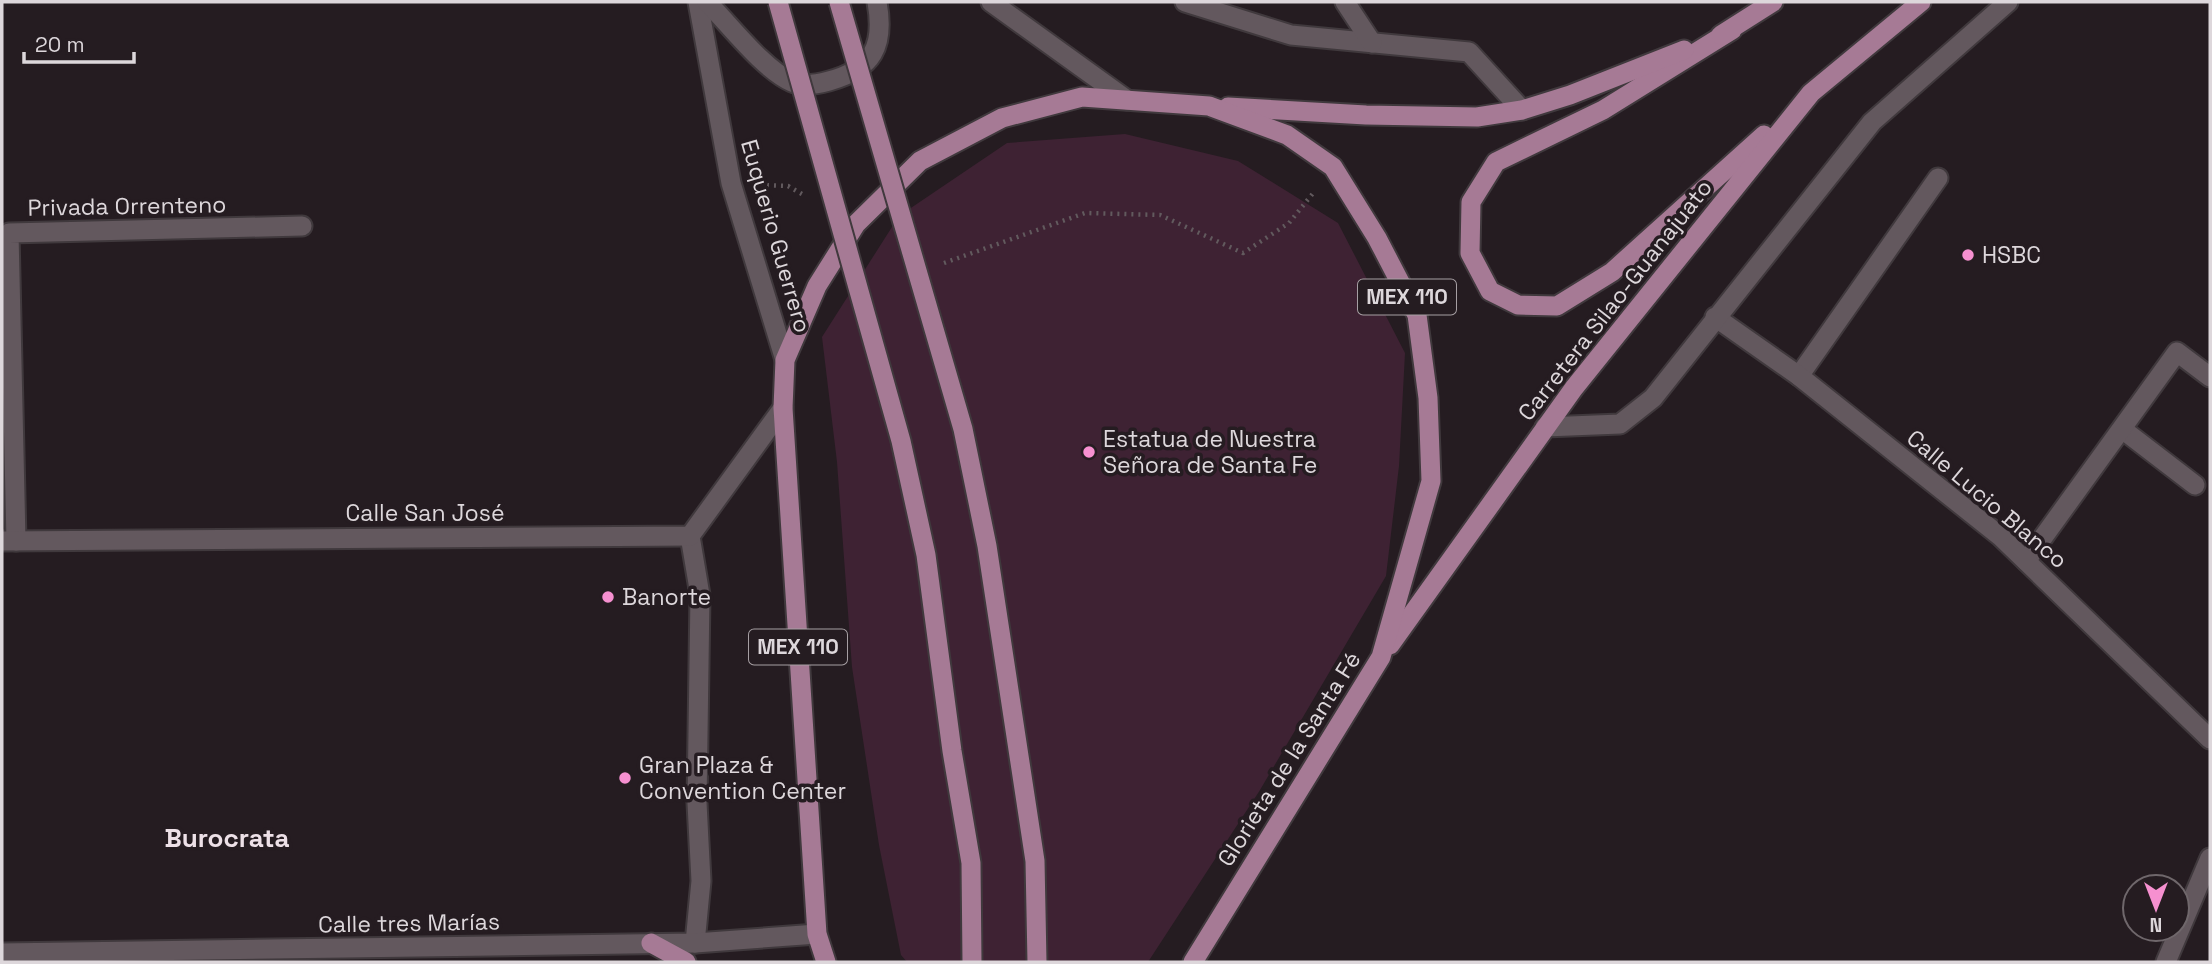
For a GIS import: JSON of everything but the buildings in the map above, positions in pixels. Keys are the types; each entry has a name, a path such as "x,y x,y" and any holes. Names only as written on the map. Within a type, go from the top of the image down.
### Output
{"main road":[{"name":"Euquerio Guerrero","path":"698,2 731,183 785,360"},
{"path":"707,2 777,74 795,84 816,85 845,76 867,62 877,48 881,23 877,2"},
{"path":"778,2 901,441 926,555 951,751 971,863 972,962"},
{"path":"839,2 962,429 981,520 1035,861 1037,962"},
{"path":"991,2 1127,100"},
{"path":"1185,2 1291,35 1469,52 1522,110"},
{"path":"1345,2 1373,43"},
{"path":"1773,2 1603,110 1496,162 1471,202 1470,253 1490,291 1518,305 1557,306 1612,272 1811,93"},
{"name":"Carretera Silao-Guanajuato","path":"1381,657 1545,427 1690,241 1811,93 1921,2"},
{"path":"1545,427 1620,424 1653,398 1872,122 2008,2"},
{"path":"1209,106 1366,115 1478,117 1522,110 1570,95 1732,30"},
{"name":"Glorieta de la Santa Fé","path":"823,960 817,934 783,408 785,360 817,286 856,225 920,161 1002,118 1082,97 1209,106 1287,135 1333,167 1377,238 1417,315 1428,398 1431,481 1381,657 1192,962"},
{"path":"1799,376 1938,178"},
{"name":"Privada Orrenteno","path":"9,541 9,233 302,226"},
{"name":"Calle Lucio Blanco","path":"1715,317 1799,376 2000,536 2210,739"},
{"path":"2026,561 2178,352 2210,377"},
{"path":"695,943 701,881 697,803 700,595 690,536 783,408"},
{"path":"2122,429 2195,485"},
{"name":"Calle San José","path":"9,541 690,536"},
{"path":"2166,962 2209,861"},
{"name":"Calle tres Marías","path":"2,953 357,955 695,943 817,934"},
{"path":"651,943 686,962"}],"path":[{"path":"941,264 1085,214 1160,215 1243,253 1289,223 1333,167"},
{"path":"731,183 788,186 809,198"}],"shaded area":[{"path":"1125,134 1238,161 1338,223 1405,353 1399,466 1386,576 1260,790 1148,962 907,962 901,955 879,845 852,667 837,462 822,337 899,216 1007,143"}],"place":[{"name":"HSBC","path":"1968,255"},
{"name":"Estatua de Nuestra Señora de Santa Fe","path":"1089,452"},
{"name":"Banorte","path":"608,597"},
{"name":"Gran Plaza & Convention Center","path":"625,778"}],"district":[{"name":"Burocrata","path":"227,838"}]}
